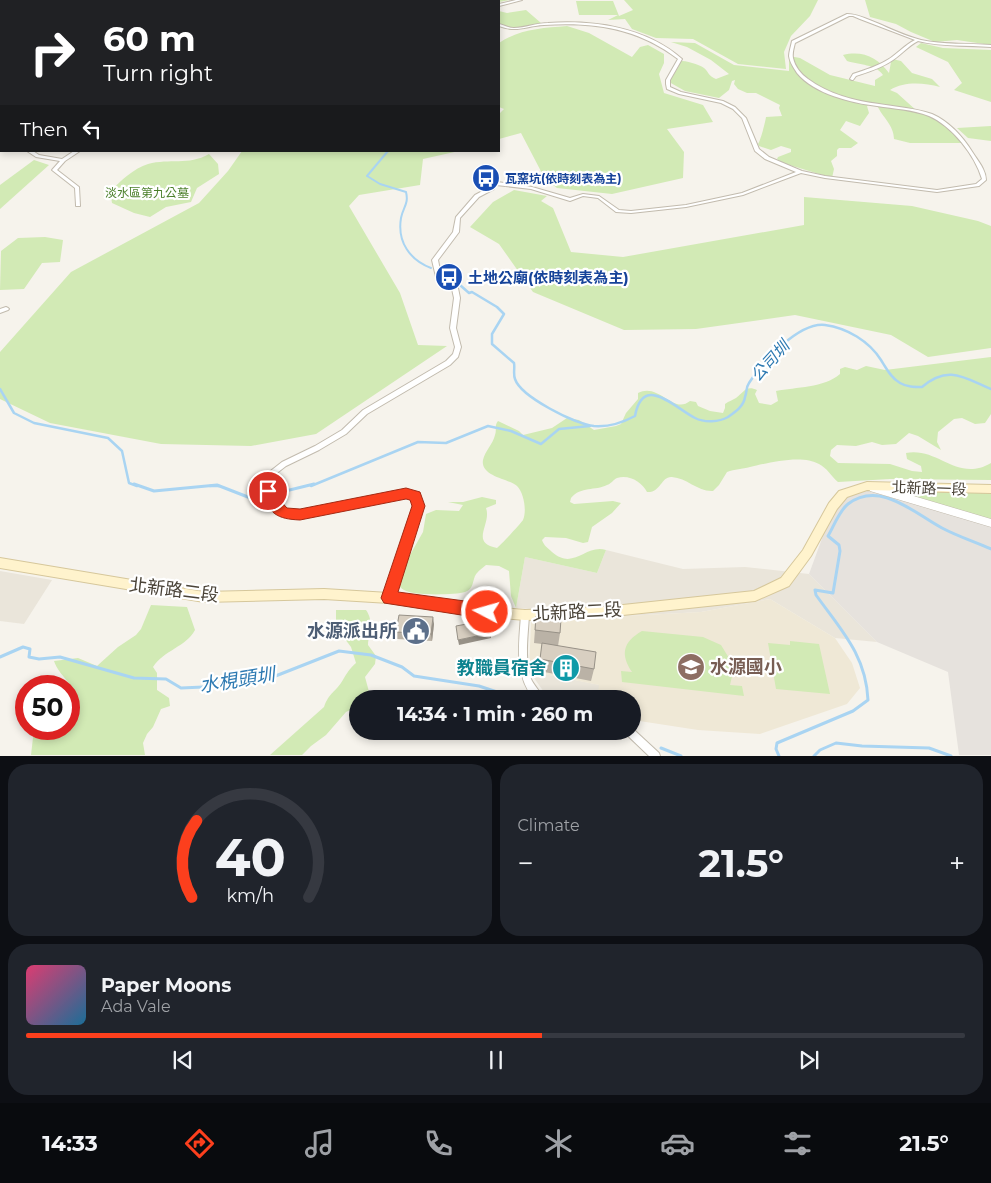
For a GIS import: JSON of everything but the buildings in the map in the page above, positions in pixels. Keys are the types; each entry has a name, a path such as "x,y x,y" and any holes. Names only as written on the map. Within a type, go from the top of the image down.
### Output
{"main road":[{"name":"北新路一段","path":"867,486 991,489"},
{"name":"北新路二段","path":"0,563 204,597 324,594 389,598 468,610 525,615 604,612 755,596 785,582 807,553 833,506 843,494 867,486"}],"street":[{"path":"500,5 520,0"},
{"path":"500,26 509,30 552,24 605,26 654,42 670,50 680,59 678,66 671,72 666,81 668,88 680,93 722,102 734,108 744,118 757,150 767,158 800,172 835,179 936,191 977,185 984,178 983,172 966,144 946,125 932,116 915,110 868,104 840,96 805,80 797,72 791,57 794,42 848,15 864,18 920,40 949,45 974,44 991,46"},
{"path":"852,79 854,75 875,69 893,58 911,42 920,40"},
{"path":"30,152 38,156 63,160"},
{"path":"76,152 63,160 54,170 77,187 78,205"},
{"path":"494,183 532,188 570,200 584,195 599,197 618,211 631,212 686,206 743,194 800,172"},
{"path":"389,598 418,506 415,496 406,493 300,514 284,514 270,499 268,491 270,475 284,464 344,432 365,412 448,364 456,356 458,347 453,328 457,298 455,288 438,276 435,260 456,232 458,218 477,196 492,188 496,180 482,173"},
{"path":"867,486 991,523"},
{"path":"525,615 524,669 528,682 534,690"},
{"path":"638,740 656,756"}],"shaded area":[{"path":"869,489 991,521 991,755 959,755 948,672 877,642 809,574 838,495"},
{"path":"606,550 683,569 745,567 809,574 877,642 835,638 770,599 701,612 531,621 532,609 516,608 525,557 597,573"},
{"path":"0,571 52,580 24,624 0,621"},
{"name":"水源國小","path":"770,599 835,638 852,663 860,688 847,704 760,734 698,730 641,721 641,690 598,690 599,685 529,671 531,621 701,612"},
{"path":"529,671 600,685 599,690 543,690"}],"green space":[{"path":"624,0 818,0 810,16 791,36 784,52 786,69 738,64 693,39 656,38 632,29 625,19 608,20 618,15 579,15 576,1 613,1 619,16 633,10"},
{"path":"865,0 991,0 991,45 957,40 935,42 896,24 870,17"},
{"path":"526,10 541,23 510,30 500,25 500,11 507,13"},
{"path":"567,26 589,33 632,57 640,47 648,45 664,54 664,63 659,74 664,93 703,105 713,122 667,129 684,152 683,178 612,194 557,188 545,179 521,133 500,139 500,113 504,109 500,107 500,42 523,32"},
{"path":"671,42 695,43 734,65 789,71 789,56 800,58 830,75 875,86 875,80 883,75 880,71 872,67 847,61 843,55 857,54 869,56 880,63 889,73 891,62 888,58 901,61 912,73 932,79 940,87 915,84 902,85 890,90 897,93 917,111 937,118 963,143 910,143 894,139 890,125 877,105 871,104 867,106 869,113 860,126 846,121 840,130 858,143 851,148 839,148 837,150 837,156 831,161 834,169 832,178 783,163 777,159 778,157 791,152 791,149 781,146 771,150 758,144 766,117 782,116 779,108 780,105 756,93 747,93 738,89 734,84 735,80 732,81 729,90 719,98 685,91 669,82 679,66 677,61 687,62 706,69 711,77 716,79 729,74 711,60 687,47"},
{"path":"921,43 943,48 991,50 991,102 954,90 962,83 948,62 916,47"},
{"path":"991,126 991,141 968,138 957,128"},
{"path":"241,152 454,152 423,159 420,185 359,195 349,206 400,293 418,345 447,346 316,434 251,446 161,444 50,423 0,399 0,352 71,272 199,203 228,171"},
{"name":"淡水區第九公墓","path":"209,154 218,164 219,174 197,188 191,202 166,207 150,217 134,213 112,203 110,191 138,168 156,162 194,160"},
{"path":"34,160 49,165 0,209 0,185"},
{"path":"514,190 547,196 541,201 553,208 571,252 623,257 804,225 804,197 912,206 978,221 991,226 991,348 928,357 891,335 795,315 696,329 624,330 533,292 499,244 470,227 493,202"},
{"path":"45,237 63,240 60,262 42,263 24,289 0,290 1,251 18,238"},
{"path":"991,357 991,414 985,423 975,424 962,418 954,419 938,432 937,442 941,450 918,436 909,433 896,444 882,445 872,442 856,446 837,445 831,450 830,456 838,463 890,464 922,472 921,466 907,459 906,453 928,455 968,469 979,468 991,463 991,480 890,479 838,482 819,464 803,460 775,462 727,472 713,491 702,489 677,478 668,477 655,490 647,492 635,480 622,477 602,487 579,492 571,498 570,502 574,504 613,501 621,503 612,513 592,527 588,542 583,543 566,538 545,537 542,540 552,552 567,559 592,550 606,550 597,573 525,557 516,608 511,596 509,571 499,566 486,565 475,575 472,586 468,591 460,593 434,594 409,592 404,590 399,584 398,576 423,532 426,514 436,510 459,511 463,505 448,502 463,502 482,497 496,500 496,504 486,508 487,514 483,537 484,542 489,546 497,548 523,520 525,507 523,497 517,486 496,477 483,466 484,457 496,433 498,421 519,431 523,435 552,428 567,418 579,420 594,430 621,424 626,413 638,399 638,393 646,391 659,394 678,404 690,401 696,402 698,406 710,411 723,413 725,404 750,388 757,390 755,394 759,403 771,405 778,401 776,391 826,382 840,374 840,369 845,367 857,370 866,366 885,370"},
{"path":"869,489 991,492 991,521"},
{"path":"151,605 187,607 195,630 186,641 163,656 153,667 157,673 157,690 169,698 170,706 161,709 153,727 147,734 143,743 145,755 31,755 33,740 80,740 80,675 63,675 54,661 78,658 97,666 141,629"},
{"path":"336,610 366,610 370,618 368,645 376,656 375,664 365,677 369,690 349,690 349,711 326,735 302,755 270,755 324,707 330,696 356,663 351,647 336,627"},
{"path":"642,631 703,637 721,645 732,663 733,672 730,685 742,686 744,696 622,682 621,671 632,672 626,660 625,649 627,644"},
{"path":"790,641 819,644 830,694 776,689 768,643 790,645"}],"waterway":[{"name":"公司圳","path":"387,152 367,176 380,184 406,192 407,200 400,227 403,242 411,255 431,268"},
{"name":"公司圳","path":"443,270 453,279"},
{"name":"公司圳","path":"452,278 469,293 472,292 497,307 504,314 492,334 492,344 514,363 514,377 519,386 527,394 562,415 594,426 615,424 635,416 639,403 645,397 652,395 660,397 699,420 716,421 724,419 741,406 748,385 755,374 782,345 804,330 825,325 849,332 864,341 876,353 889,373 905,385 922,387 940,376 956,375 991,389"},
{"path":"0,389 14,413 34,423 108,438 122,451 129,483 137,486"},
{"path":"311,486 418,442 446,443 488,426 511,431 541,444 559,429 590,426"},
{"path":"134,484 154,491 217,485 253,499 314,484"},
{"path":"210,486 219,486"},
{"name":"公司圳","path":"779,756 776,749 777,743 853,711 868,700 863,670 857,656 843,632 816,595 815,590 833,593 840,551 839,545 828,536 839,515 848,504 860,498 884,497 908,507 948,531 991,549"},
{"name":"水梘頭圳","path":"0,657 23,647 30,649 29,657 39,659 60,657 134,678 166,679 181,688 226,686 273,677 339,651 371,655 402,667 414,676 479,686 491,690"},
{"name":"水梘頭圳","path":"814,756 820,750 836,743 862,746 929,748 951,756"},
{"name":"水梘頭圳","path":"661,748 681,756"}],"place":[{"name":"瓦窯坑(依時刻表為主)","path":"486,178"},
{"name":"土地公廟(依時刻表為主)","path":"449,277"},
{"name":"水源派出所","path":"416,631"},
{"name":"水源國小","path":"691,667"},
{"name":"教職員宿舍","path":"566,668"}],"route":[{"path":"268,491 270,499 284,514 300,514 406,493 415,496 418,506 389,598 487,612"}]}
